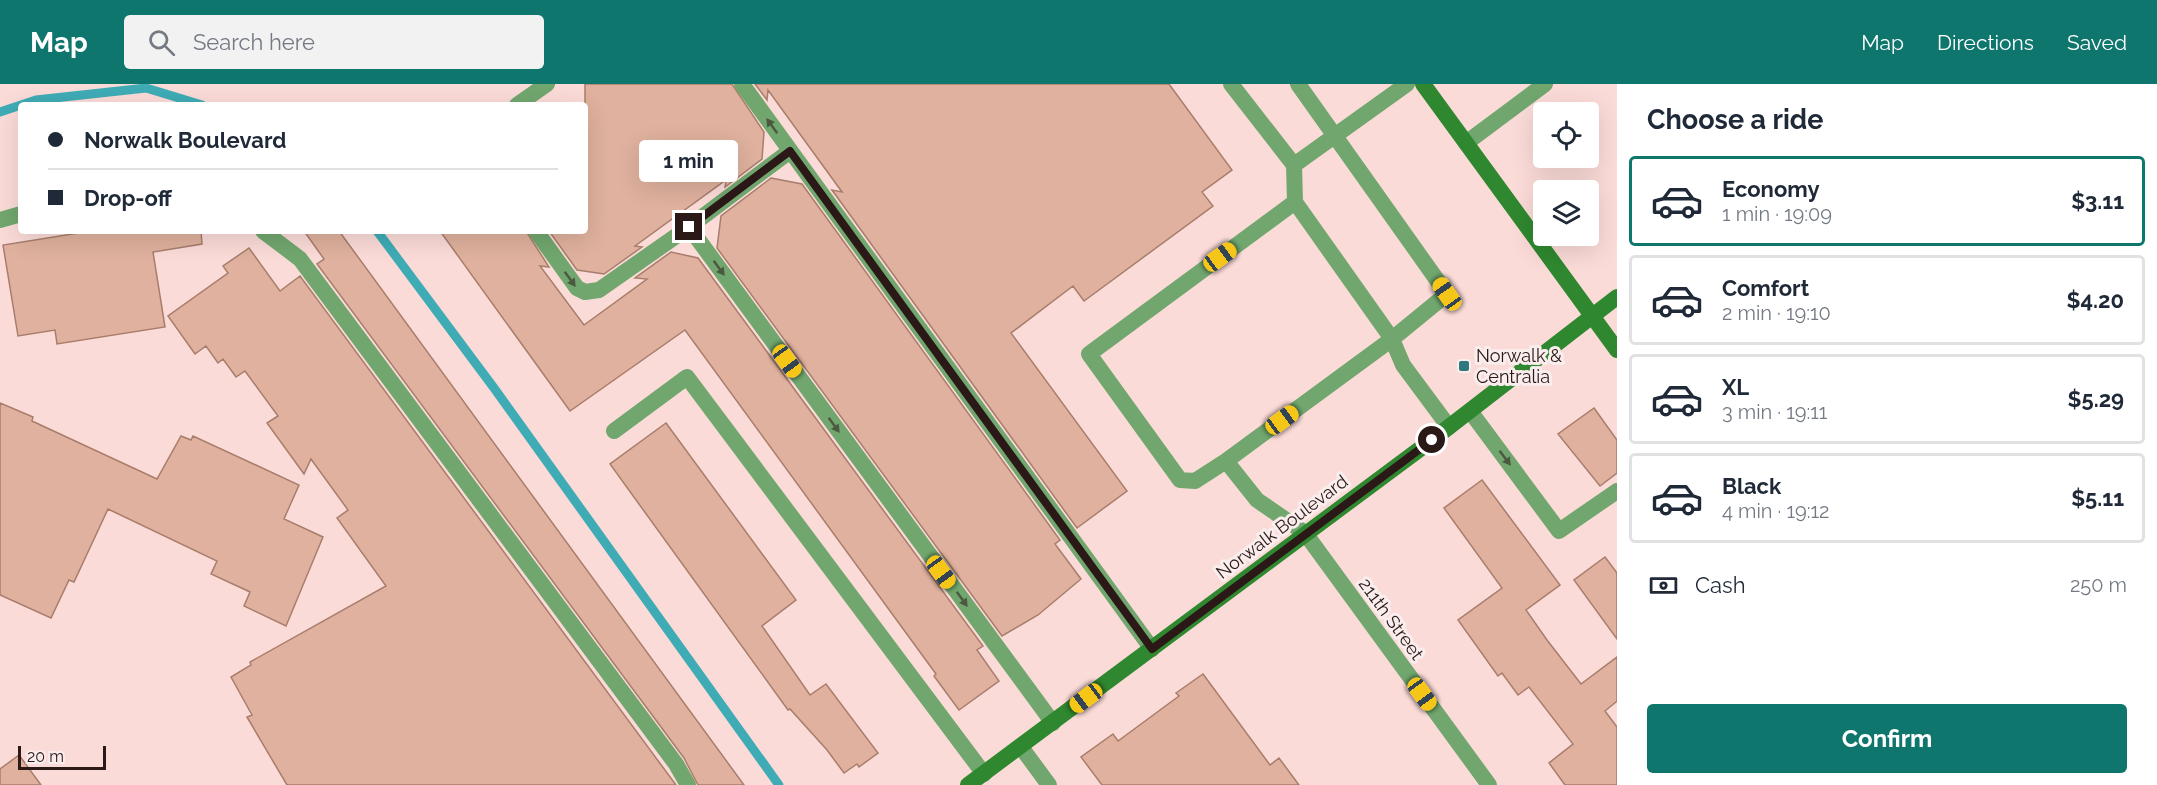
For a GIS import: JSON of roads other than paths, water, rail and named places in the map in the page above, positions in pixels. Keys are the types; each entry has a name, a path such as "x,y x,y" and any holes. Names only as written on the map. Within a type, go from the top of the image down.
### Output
{"main road":[{"path":"1423,84 1617,350"},
{"name":"Norwalk Boulevard","path":"968,785 1449,428 1617,297"}],"street":[{"path":"521,102 547,84"},
{"path":"742,84 1152,649"},
{"path":"1231,84 1294,165 1294,202 1392,339 1402,365 1449,428"},
{"path":"1294,202 1089,354 1180,480 1195,481 1226,461 1392,339 1447,294 1298,84"},
{"path":"1294,165 1407,84"},
{"path":"1466,143 1545,84"},
{"path":"538,234 577,288 590,292 599,290 689,227 790,151"},
{"path":"0,220 18,215"},
{"path":"689,227 1053,723"},
{"path":"267,234 300,259 662,745 688,785"},
{"path":"614,431 687,377 984,774"},
{"path":"1470,411 1559,531 1617,491"},
{"name":"211th Street","path":"1226,461 1257,500 1305,533 1489,785"},
{"path":"1021,747 1049,785"}],"waterway":[{"path":"30,102 146,88 192,102"},
{"path":"0,112 18,106"},
{"path":"379,234 494,388 779,785"}],"place":[{"name":"Norwalk & Centralia","path":"1464,366"}]}
